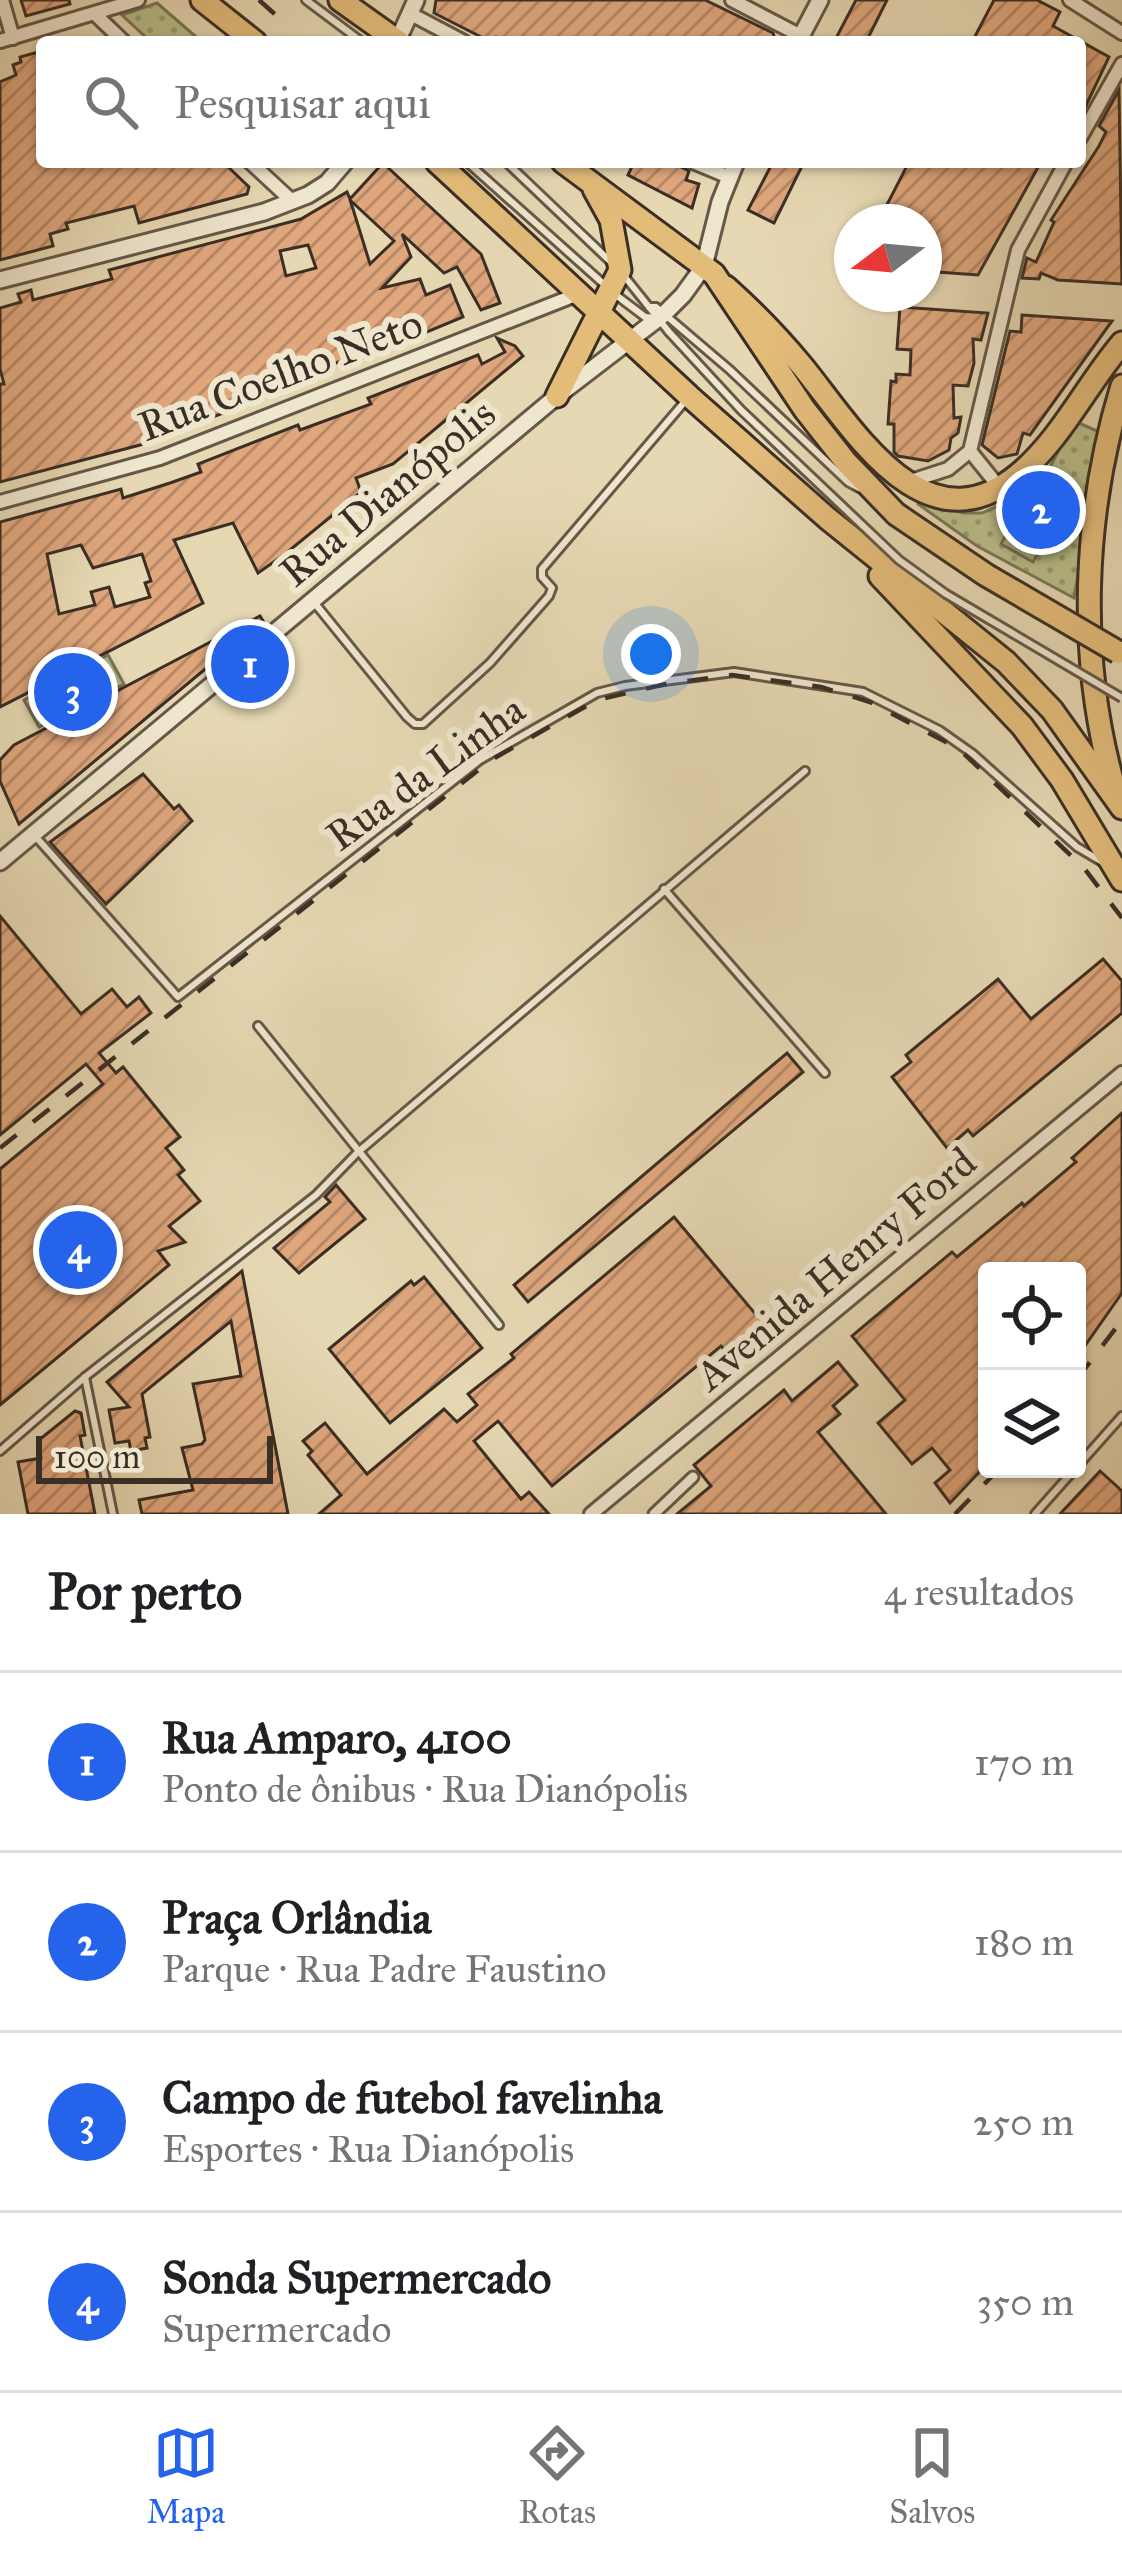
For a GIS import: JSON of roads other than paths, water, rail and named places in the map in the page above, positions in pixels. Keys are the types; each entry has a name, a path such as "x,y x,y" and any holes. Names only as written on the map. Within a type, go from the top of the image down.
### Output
{"highway":[{"path":"202,0 247,36"},
{"path":"340,0 390,36"},
{"path":"443,168 827,518 1031,686 1120,803"},
{"path":"571,168 704,266 773,332 865,444 904,483 926,493 954,498 978,496 999,487 1035,458 1122,343"},
{"path":"557,396 616,281 611,220 590,182"},
{"path":"726,287 805,410 878,498 986,575 1122,655"},
{"path":"1120,803 1095,711 1089,628 1097,493 1122,386"},
{"path":"827,518 1022,726 1062,779 1119,874"}],"street":[{"path":"2,0 6,40 138,0"},
{"path":"732,0 795,36"},
{"path":"802,36 820,0"},
{"path":"1075,1 1122,33"},
{"path":"400,36 412,6 455,36"},
{"path":"96,15 118,36"},
{"path":"1086,127 1122,64"},
{"path":"256,168 292,201"},
{"path":"0,280 292,201 327,183 340,168"},
{"path":"904,483 948,469 970,451 1018,250 1063,168"},
{"path":"704,266 733,170"},
{"name":"Rua Dianópolis","path":"0,862 557,396 660,318 704,266"},
{"name":"Rua Coelho Neto","path":"0,502 160,458 578,294"},
{"path":"970,451 999,487"},
{"name":"Avenida Henry Ford","path":"590,1514 1122,1073"},
{"path":"654,1514 693,1477"}],"lane":[{"path":"306,0 354,36"},
{"path":"475,168 730,370 848,482 878,498"},
{"path":"512,168 646,317 660,318 741,410 898,560 946,594 1122,698"},
{"path":"313,601 407,717 423,724 490,663 549,596 552,588 542,578 542,569 689,396"},
{"name":"Rua da Linha","path":"34,834 178,997 480,760 544,721 612,688 734,672 846,687 939,730 973,754 1077,848 1119,874"},
{"path":"0,1451 85,1377 316,1196 357,1153 805,771"},
{"path":"664,889 825,1073"},
{"path":"258,1026 499,1325"},
{"path":"85,1377 112,1514"},
{"path":"1034,1514 1122,1416"}],"railway":[{"path":"259,0 288,26"},
{"path":"0,1148 491,760 597,700 666,684 732,675 821,687 870,702 959,749 1084,868 1122,918"},
{"path":"1084,1370 1122,1320"},
{"path":"955,1514 990,1478"}],"place":[{"name":"Praça Orlândia","path":"1041,510"},
{"name":"Rua Amparo, 4100","path":"250,664"},
{"name":"Campo de futebol favelinha","path":"73,692"},
{"name":"Sonda Supermercado","path":"78,1250"}]}
